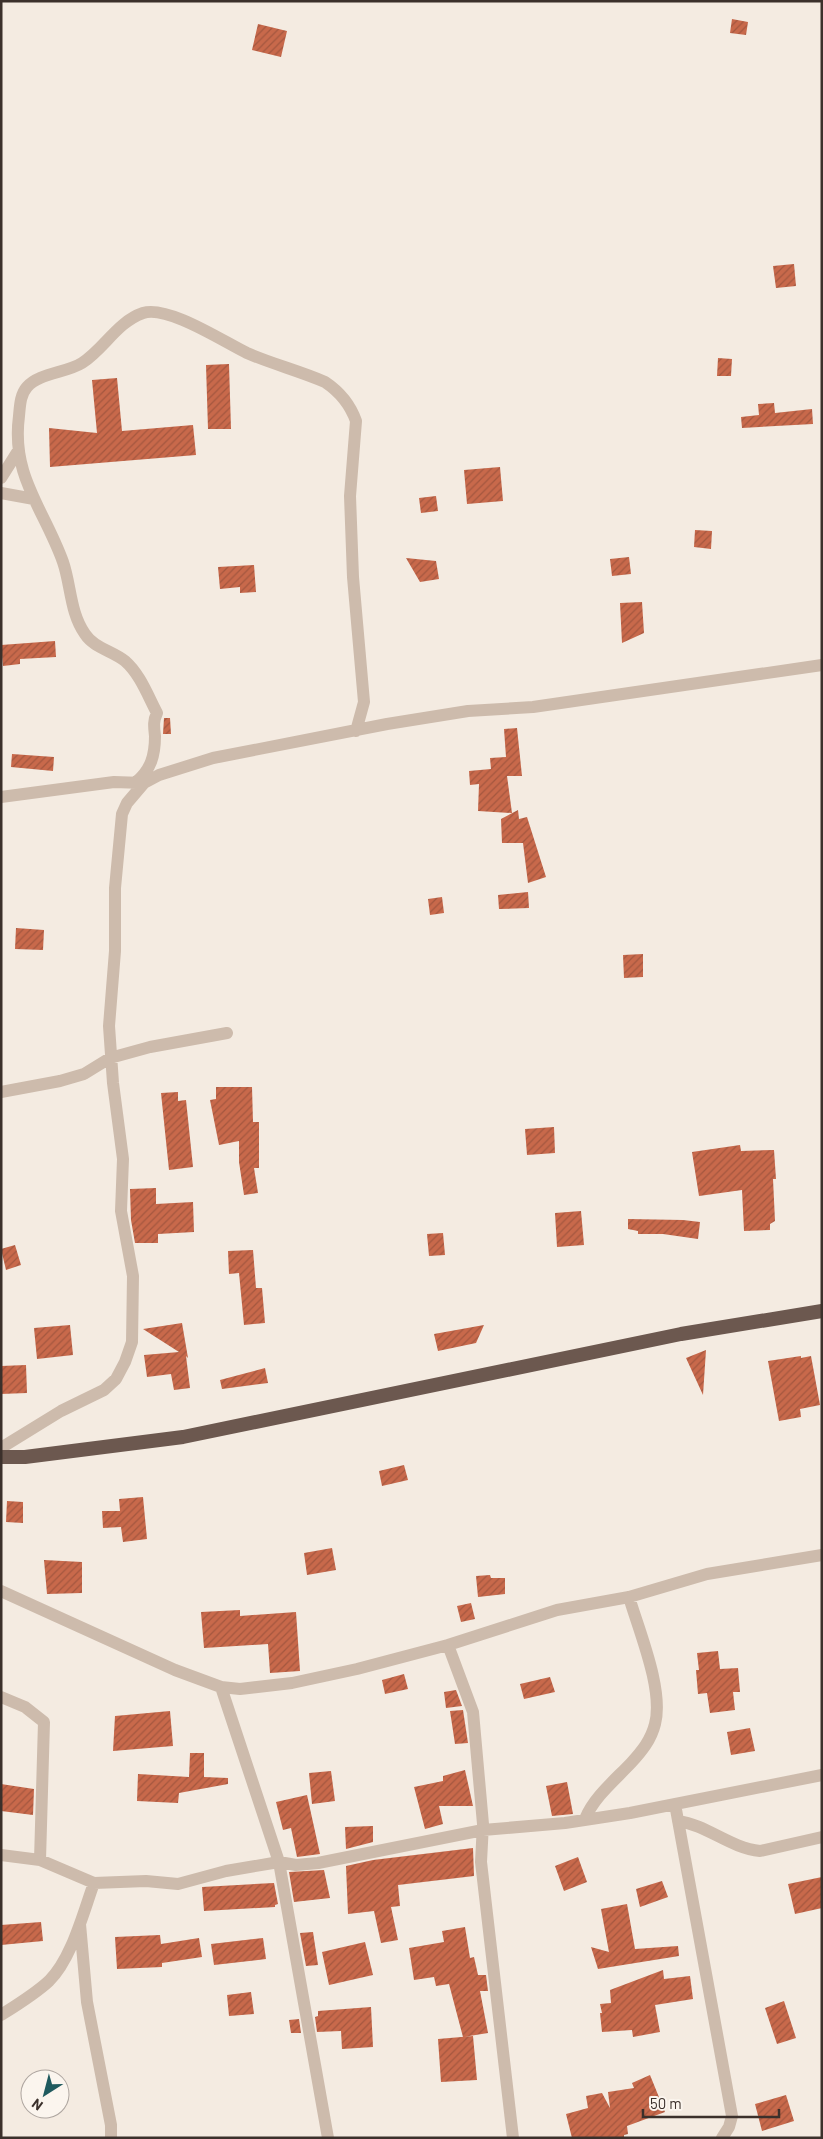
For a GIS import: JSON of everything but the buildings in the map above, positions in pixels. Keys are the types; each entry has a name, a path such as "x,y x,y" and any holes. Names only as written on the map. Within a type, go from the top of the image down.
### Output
{"highway":[{"path":"1,1457 25,1457 183,1437 681,1334 780,1316 822,1311"}],"street":[{"path":"1,1448 61,1411 85,1401 104,1390 116,1379 125,1362 132,1342 132,1276 121,1211 123,1159 110,1058 108,1026 114,951 115,888 122,814 126,803 149,770 155,737 154,718 157,713 136,673 126,662 89,640 77,619 60,554 23,474 18,451 21,399 28,386 37,380 80,364 99,350 129,320 144,312 164,314 184,320 248,353 313,377 337,390 353,412 356,421 350,505 352,577 364,702 356,731"},
{"path":"1,478 18,451"},
{"path":"1,493 34,499"},
{"path":"1,797 114,782 140,782 213,758 468,711 533,708 822,665"},
{"path":"1,1092 60,1081 84,1074 110,1058 150,1047 227,1033"},
{"path":"1,1590 175,1670 221,1687 240,1689 292,1683 357,1669 448,1645 557,1610 629,1597 676,1582 733,1568 822,1555"},
{"path":"585,1819 598,1798 645,1747 655,1724 657,1700 653,1676 629,1597"},
{"path":"448,1645 473,1712 481,1785 483,1830 481,1862 513,2138"},
{"path":"221,1687 279,1862 328,2138"},
{"path":"1,1697 25,1707 44,1722 40,1860"},
{"path":"1,1855 40,1860 94,1883 146,1881 178,1884 226,1871 279,1862 296,1865 318,1862 483,1830 585,1819 675,1804 822,1775"},
{"path":"675,1804 732,2116 729,2128 722,2138"},
{"path":"678,1821 696,1826 750,1850 760,1851 822,1837"},
{"path":"1,2015 50,1980 64,1959 80,1924 94,1883"},
{"path":"80,1924 87,2002 112,2138"}]}
